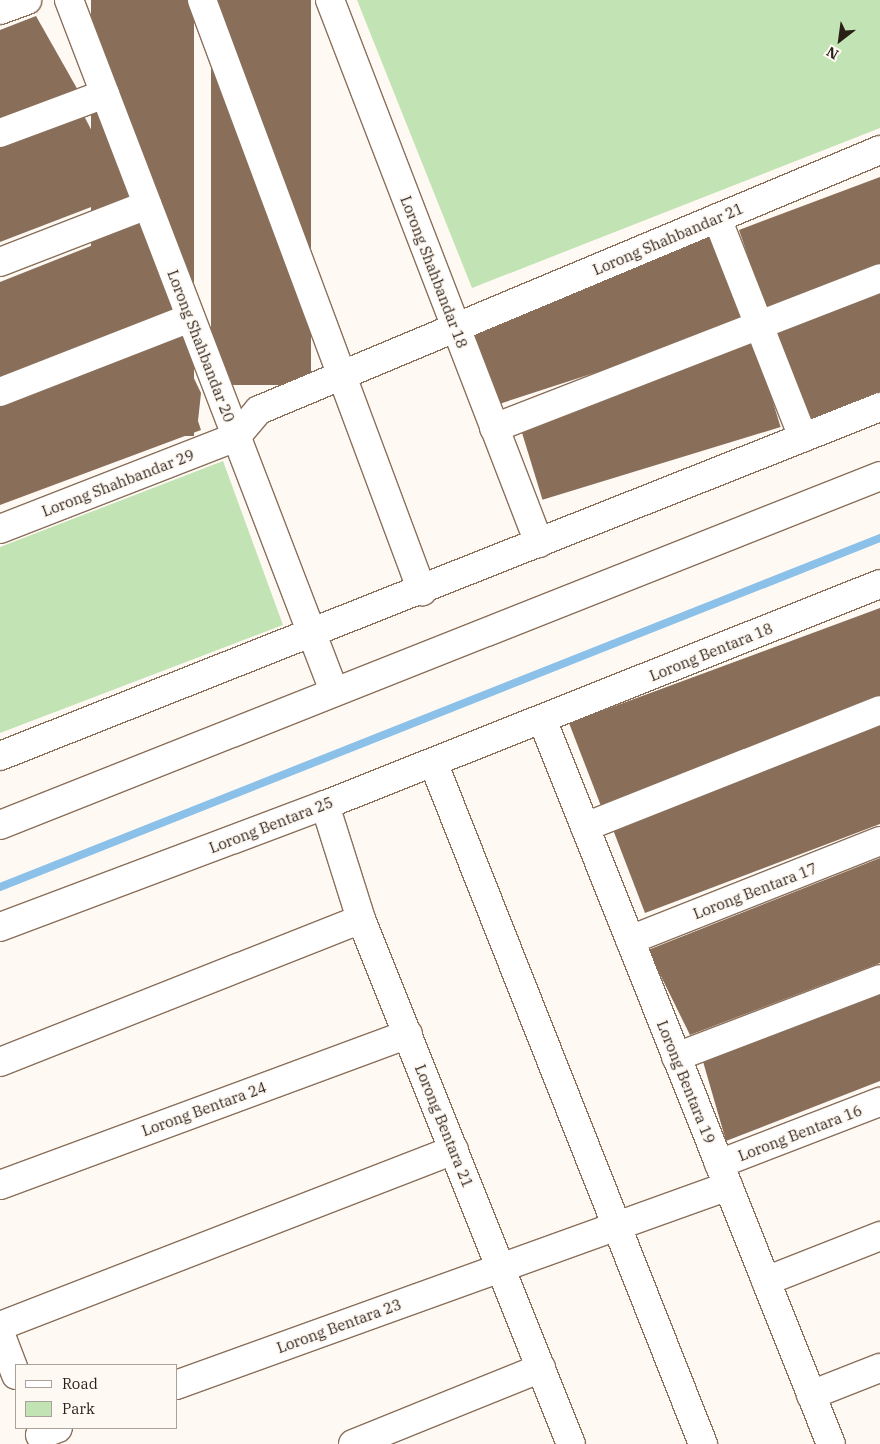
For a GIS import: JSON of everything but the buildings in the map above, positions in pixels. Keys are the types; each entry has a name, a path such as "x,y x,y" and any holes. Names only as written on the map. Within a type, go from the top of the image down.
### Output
{"street":[{"path":"0,10 27,0"},
{"name":"Lorong Shahbandar 20","path":"69,0 334,691"},
{"path":"202,0 422,591"},
{"name":"Lorong Shahbandar 18","path":"330,0 539,544"},
{"path":"0,134 105,94"},
{"name":"Lorong Shahbandar 21","path":"236,437 259,410 880,150"},
{"path":"0,262 147,205"},
{"path":"718,218 803,438"},
{"path":"494,428 880,278"},
{"path":"0,392 190,318"},
{"path":"0,756 422,591 675,486 880,407"},
{"name":"Lorong Shahbandar 29","path":"0,529 236,437"},
{"path":"0,825 880,476"},
{"name":"Lorong Bentara 18","path":"542,719 880,584"},
{"path":"585,827 880,710"},
{"name":"Lorong Bentara 25","path":"0,928 325,805 542,719"},
{"name":"Lorong Bentara 19","path":"542,719 831,1444"},
{"path":"433,762 703,1444"},
{"name":"Lorong Bentara 21","path":"325,805 361,919 572,1444"},
{"name":"Lorong Bentara 17","path":"630,940 880,842"},
{"path":"0,1062 361,919"},
{"path":"676,1057 880,979"},
{"name":"Lorong Bentara 24","path":"0,1184 408,1034"},
{"name":"Lorong Bentara 16","path":"617,1227 880,1102"},
{"path":"0,1326 454,1150"},
{"name":"Lorong Bentara 23","path":"178,1384 617,1227"},
{"path":"766,1281 880,1236"},
{"path":"0,1333 15,1372"},
{"path":"353,1444 541,1368"},
{"path":"811,1395 880,1368"}],"green space":[{"path":"357,0 880,0 880,128 472,288"},
{"path":"223,461 283,625 0,733 0,547"}],"waterway":[{"path":"0,887 880,538"}]}
